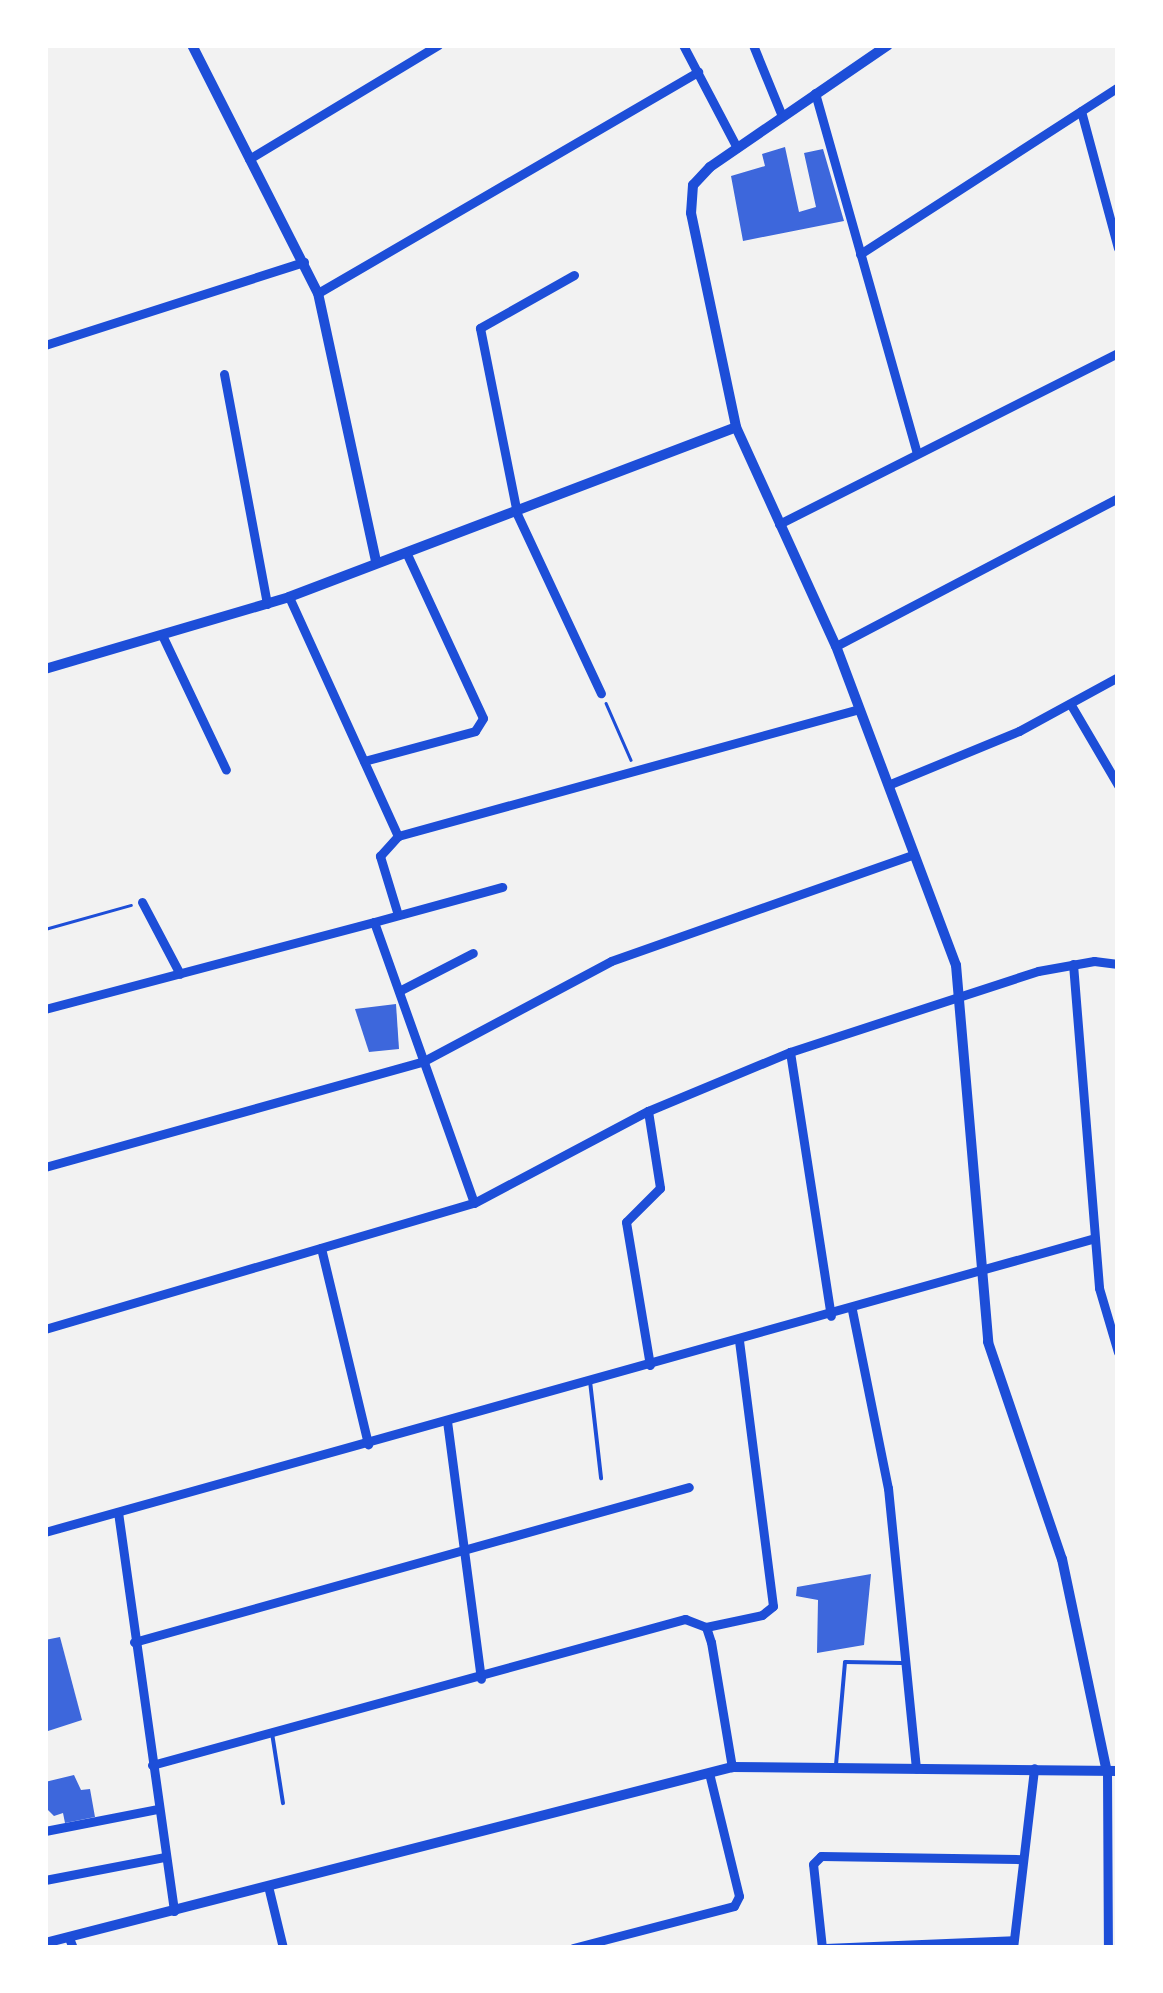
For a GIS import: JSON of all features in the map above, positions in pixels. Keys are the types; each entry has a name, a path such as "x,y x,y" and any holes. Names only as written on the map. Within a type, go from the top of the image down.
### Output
{"street":[{"path":"192,45 318,293 376,562"},
{"path":"249,158 438,45"},
{"path":"683,45 737,148"},
{"path":"753,45 782,116"},
{"path":"888,45 700,177 691,203 736,427 836,646 956,964 978,1272 988,1342 1062,1558 1113,1771 1108,1948"},
{"path":"318,293 698,72"},
{"path":"860,254 1118,87"},
{"path":"815,93 916,453"},
{"path":"1081,111 1118,248"},
{"path":"45,345 304,262"},
{"path":"574,275 480,328 516,514 601,693"},
{"path":"779,524 1118,353"},
{"path":"224,374 267,604"},
{"path":"45,669 289,597 516,514 736,427"},
{"path":"836,646 1118,498"},
{"path":"364,761 475,731 483,718 406,552"},
{"path":"289,597 398,836"},
{"path":"162,634 226,770"},
{"path":"888,785 1071,704 1118,678"},
{"path":"1071,704 1118,785"},
{"path":"398,915 380,856 398,836 859,709"},
{"path":"45,1167 422,1062 611,961 914,854"},
{"path":"45,1008 502,888"},
{"path":"142,902 180,974"},
{"path":"374,922 474,1203"},
{"path":"399,990 473,952"},
{"path":"1073,964 1095,1238 1102,1298 1118,1352"},
{"path":"46,1325 474,1203 648,1111 790,1052 1073,964 1118,964"},
{"path":"790,1052 831,1316"},
{"path":"648,1111 660,1188 626,1222 650,1365"},
{"path":"45,1532 831,1316 1095,1238"},
{"path":"321,1248 368,1444"},
{"path":"1102,1298 1118,1295"},
{"path":"852,1310 888,1488 916,1769"},
{"path":"152,1765 480,1679 685,1619 706,1628 762,1615 772,1606 739,1341"},
{"path":"447,1421 480,1679"},
{"path":"134,1642 462,1547 688,1487"},
{"path":"118,1512 174,1911"},
{"path":"706,1628 732,1768"},
{"path":"45,1944 71,1943 174,1911 269,1890 732,1768 1113,1771"},
{"path":"1020,1859 818,1858 824,1948 1013,1944 1020,1859 1034,1768"},
{"path":"573,1948 734,1906 739,1896 709,1773"},
{"path":"45,1831 157,1809"},
{"path":"45,1880 164,1857"},
{"path":"269,1890 284,1948"}],"lane":[{"path":"590,1381 601,1478"},
{"path":"836,1770 845,1662 903,1663"},
{"path":"272,1732 282,1802"}],"path":[{"path":"601,693 637,772"},
{"path":"45,929 142,902"}],"building":[{"path":"785,147 799,212 816,207 804,153 823,149 844,221 743,241 731,176 765,166 762,154"},
{"path":"396,1004 399,1049 369,1052 355,1009"},
{"path":"871,1574 864,1645 817,1653 818,1600 796,1596 797,1587"},
{"path":"60,1637 82,1720 45,1732 45,1640"},
{"path":"74,1775 81,1790 90,1789 95,1817 65,1823 63,1813 54,1816 47,1809 45,1782"}]}
